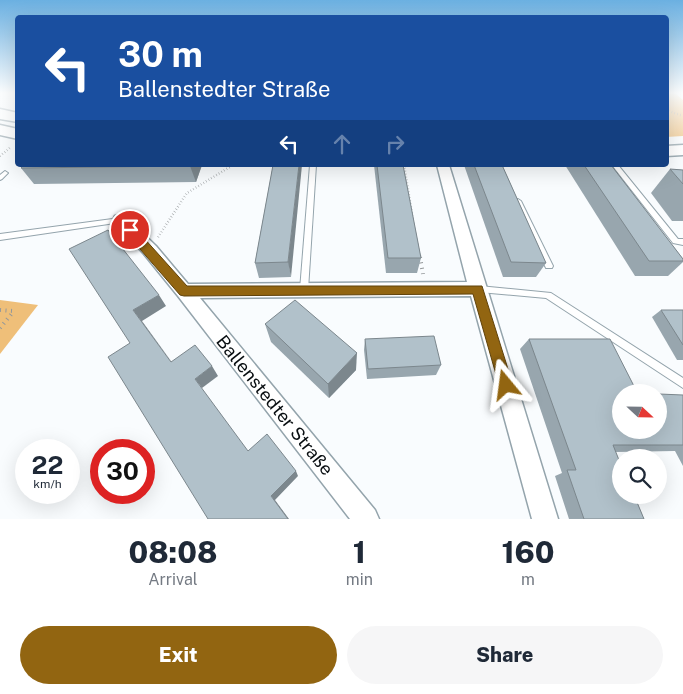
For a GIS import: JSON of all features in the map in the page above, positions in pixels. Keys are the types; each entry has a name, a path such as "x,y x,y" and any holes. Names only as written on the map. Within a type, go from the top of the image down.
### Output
{"main road":[{"path":"0,130 15,133"},
{"path":"669,151 683,150"}],"street":[{"path":"444,167 546,519"},
{"name":"Ballenstedter Straße","path":"120,220 150,250 184,291 366,519"},
{"path":"184,291 478,289"}],"lane":[{"path":"304,290 313,167"},
{"path":"617,167 676,241 683,242"},
{"path":"0,178 5,173"},
{"path":"513,191 549,266"},
{"path":"0,236 120,220"},
{"path":"478,289 548,295 683,383"}],"path":[{"path":"150,250 187,193 230,167"},
{"path":"404,167 414,222"},
{"path":"419,251 426,289"},
{"path":"0,310 14,311 0,328"}],"shaded area":[{"path":"669,117 683,117 683,136 669,137"},
{"path":"0,300 38,305 0,354"}],"building":[{"path":"22,167 106,167 21,168"},
{"path":"273,167 299,167 288,262 255,263"},
{"path":"377,167 403,167 421,258 388,258"},
{"path":"475,167 503,167 546,263 511,262"},
{"path":"585,167 613,167 683,259 683,261 649,261"},
{"path":"670,169 683,170 683,184"},
{"path":"108,230 159,295 133,310 171,362 195,345 212,366 195,379 248,451 267,434 296,471 271,496 288,519 208,519 108,357 130,343 69,249"},
{"path":"295,300 357,353 328,384 265,324"},
{"path":"661,310 683,310 683,345"},
{"path":"434,336 441,365 368,369 365,339"},
{"path":"529,339 610,339 633,384 612,384 612,439 668,439 668,394 683,395 683,445 613,445 615,449 612,449 612,504 638,504 644,519 584,519 567,470 576,470"}],"route":[{"path":"130,230 150,250 184,291 478,289 506,385"}]}
